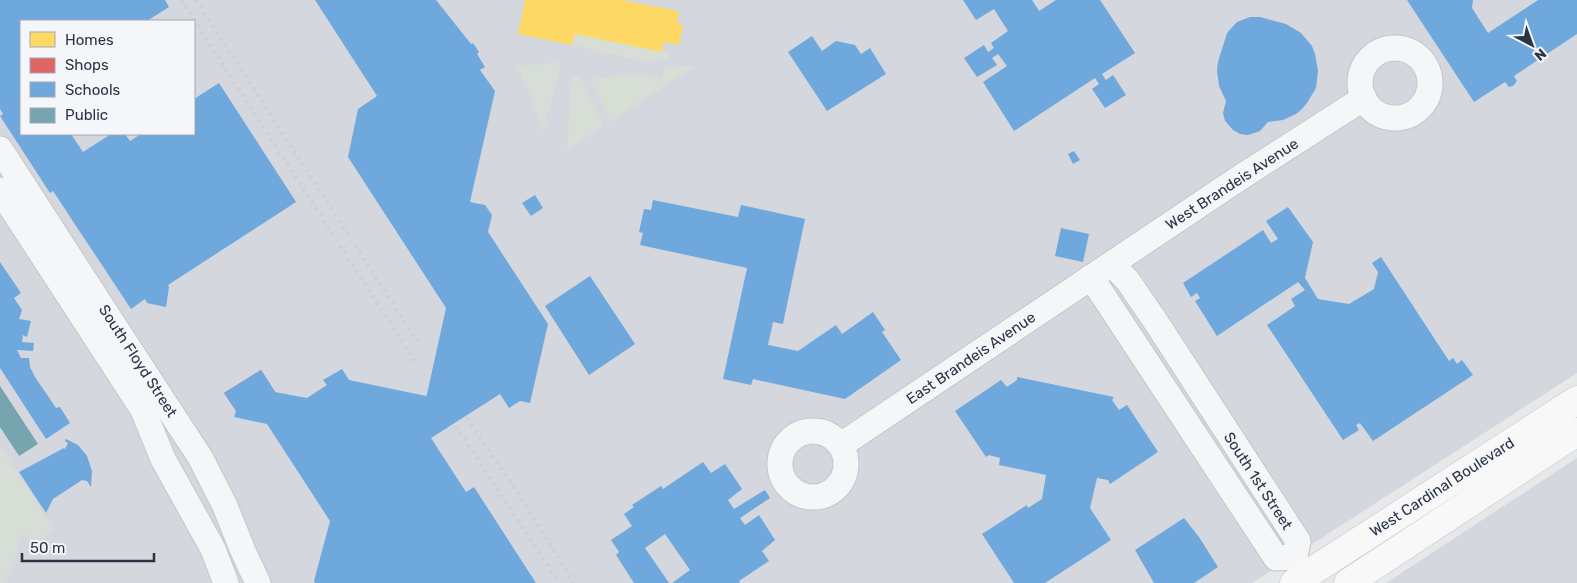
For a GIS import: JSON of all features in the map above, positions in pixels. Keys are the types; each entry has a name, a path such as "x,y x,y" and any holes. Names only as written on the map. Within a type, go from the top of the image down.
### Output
{"main road":[{"name":"West Cardinal Boulevard","path":"1302,574 1577,400"},
{"name":"West Cardinal Boulevard","path":"1348,583 1577,432"}],"street":[{"name":"West Brandeis Avenue","path":"1102,270 1364,98"},
{"name":"South Floyd Street","path":"0,149 200,456 226,506 243,551 258,583"},
{"name":"South Floyd Street","path":"0,190 143,410 163,459 213,549 226,583"},
{"name":"East Brandeis Avenue","path":"841,446 1102,270"},
{"name":"South 1st Street","path":"1102,270 1276,558 1302,574"}],"shaded area":[{"path":"0,0 1577,0 1577,373 1252,583 0,583"},
{"path":"575,34 669,53 668,59 646,62 572,45"},
{"path":"561,62 543,132 531,97 517,66"},
{"path":"697,65 611,122 590,79 635,74 662,79 664,68"},
{"path":"580,76 604,127 567,149 572,77"},
{"path":"0,445 54,531 32,545 22,532 17,555 4,583 0,583"},
{"path":"1577,458 1577,583 1386,583"}],"building: Homes":[{"path":"525,0 621,0 679,11 677,23 683,24 679,45 664,42 662,52 575,34 572,45 518,34"}],"building: Shops":[{"path":"261,370 275,392 239,415 224,393"}],"building: Schools":[{"path":"0,0 165,0 169,7 149,20 20,20 20,135 72,135 83,152 109,135 126,135 130,141 139,135 195,135 195,98 219,83 296,202 168,285 166,307 147,303 145,299 131,309 53,191 50,193 0,116 3,114 0,109"},
{"path":"315,0 436,0 479,52 477,54 485,67 480,70 495,91 470,202 485,205 492,215 488,232 548,324 530,403 520,401 509,408 500,394 431,438 466,492 474,487 536,583 315,583 330,521 267,424 234,417 236,411 224,393 261,370 275,392 307,398 327,385 323,380 342,369 349,380 426,396 427,394 446,308 348,157 358,109 377,96"},
{"path":"963,0 1032,0 1039,11 1056,0 1100,0 1135,53 1102,74 1106,80 1113,75 1126,95 1105,108 1092,89 1099,84 1095,78 1014,131 983,82 1007,66 998,54 992,58 997,65 977,77 964,58 984,45 988,52 994,48 991,43 1008,31 994,9 976,20"},
{"path":"1407,0 1473,0 1472,8 1488,33 1538,0 1577,0 1577,34 1514,76 1517,81 1513,86 1509,87 1505,82 1474,102"},
{"path":"1250,17 1260,17 1286,24 1301,33 1312,46 1318,71 1316,88 1302,109 1283,120 1268,122 1260,131 1248,135 1240,134 1233,130 1225,121 1223,113 1226,101 1219,86 1217,70 1227,33 1237,22"},
{"path":"812,36 822,51 836,41 855,45 861,54 870,48 886,74 827,111 788,52"},
{"path":"1074,151 1080,160 1073,164 1068,154"},
{"path":"535,195 543,208 531,216 522,203"},
{"path":"653,200 738,217 741,205 805,219 783,324 773,322 768,345 798,351 836,325 842,334 873,312 885,330 882,332 901,360 845,399 753,379 751,385 723,379 747,268 640,245 643,233 639,232 644,209 651,210"},
{"path":"1288,207 1313,242 1305,278 1318,299 1349,304 1374,289 1378,272 1372,263 1381,257 1449,361 1453,358 1457,364 1462,360 1473,375 1373,441 1360,423 1356,425 1359,430 1343,440 1267,325 1295,306 1291,299 1305,290 1298,282 1217,336 1195,301 1200,298 1197,293 1191,297 1183,283 1263,230 1271,243 1278,239 1266,221"},
{"path":"1061,228 1089,234 1083,262 1055,256"},
{"path":"0,262 21,293 14,298 22,310 19,319 31,321 27,337 23,335 22,342 34,343 33,351 17,350 21,358 29,358 30,367 35,377 56,408 60,407 70,423 46,439 0,368"},
{"path":"590,276 635,344 589,375 545,306"},
{"path":"1017,377 1114,397 1112,400 1119,410 1127,405 1158,452 1110,484 1108,480 1097,478 1090,508 1111,540 1045,583 1014,583 982,534 1027,505 1028,508 1042,499 1046,475 999,465 1000,458 989,455 986,457 955,411 1001,380 1007,387 1017,380"},
{"path":"66,439 78,445 87,456 92,471 91,487 87,481 82,480 53,499 46,513 19,472 65,449 68,443 65,441"},
{"path":"703,462 711,473 725,464 742,489 728,500 734,509 765,490 770,498 740,518 745,525 759,515 775,540 762,551 769,561 739,581 740,583 672,583 690,570 665,534 645,548 669,583 634,583 616,555 619,552 611,540 632,526 624,514 634,507 632,505 661,486 663,489"},
{"path":"1184,518 1218,567 1194,583 1154,583 1135,550"}],"building: Public":[{"path":"0,386 38,444 19,456 0,427"}],"railway":[{"path":"181,0 194,20"},
{"path":"196,0 421,347"},
{"path":"195,22 416,363"},
{"path":"467,418 529,510 574,583"},
{"path":"456,426 559,583"}]}
